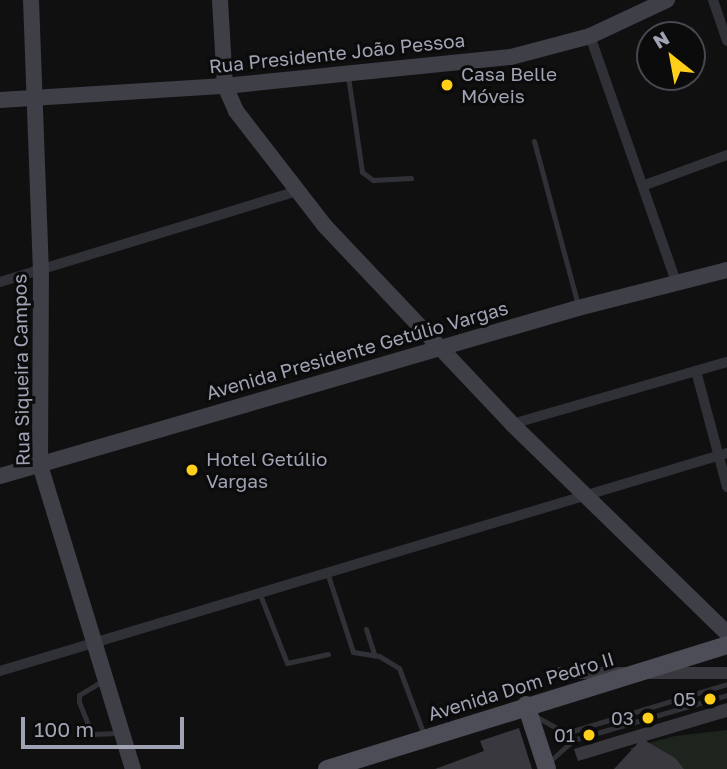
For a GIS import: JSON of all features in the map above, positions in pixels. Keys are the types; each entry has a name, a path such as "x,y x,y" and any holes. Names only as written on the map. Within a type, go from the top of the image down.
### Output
{"main road":[{"name":"Avenida Dom Pedro II","path":"333,768 727,645"},
{"path":"527,708 547,768"}],"street":[{"name":"Rua Siqueira Campos","path":"31,0 41,269 40,465 133,769"},
{"path":"220,0 225,86 236,111 297,191 437,348 727,633"},
{"path":"713,0 727,41"},
{"name":"Rua Presidente João Pessoa","path":"0,100 225,86 511,57 590,36 660,1"},
{"path":"590,36 645,185 677,285"},
{"path":"645,185 727,155"},
{"path":"0,282 297,191"},
{"name":"Avenida Presidente Getúlio Vargas","path":"0,476 578,308 677,285 727,270"},
{"path":"512,424 727,362"},
{"path":"696,371 723,455 727,487"},
{"path":"0,671 723,455"}],"lane":[{"path":"348,72 362,172 373,180 411,178"},
{"path":"534,141 578,308"},
{"path":"327,572 353,652 375,656 401,670 425,738"},
{"path":"259,592 287,663 328,654"},
{"path":"366,629 375,656"},
{"path":"105,679 79,695 87,729 100,736 122,733"},
{"path":"527,708 566,733 727,684"},
{"path":"547,768 573,740 727,695"}],"shaded area":[{"path":"727,730 727,769 684,769 663,751 632,753 630,748 675,736"}],"building":[{"path":"558,667 727,667 727,679 558,679"},
{"path":"727,703 727,717 646,741 675,758 684,769 614,769 638,743 578,761 574,749"},
{"path":"519,728 532,769 435,769 484,751 480,741"}],"place":[{"name":"Casa Belle Móveis","path":"447,85"},
{"name":"Hotel Getúlio Vargas","path":"192,470"},
{"name":"05","path":"710,699"},
{"name":"03","path":"648,718"},
{"name":"01","path":"589,735"}]}
